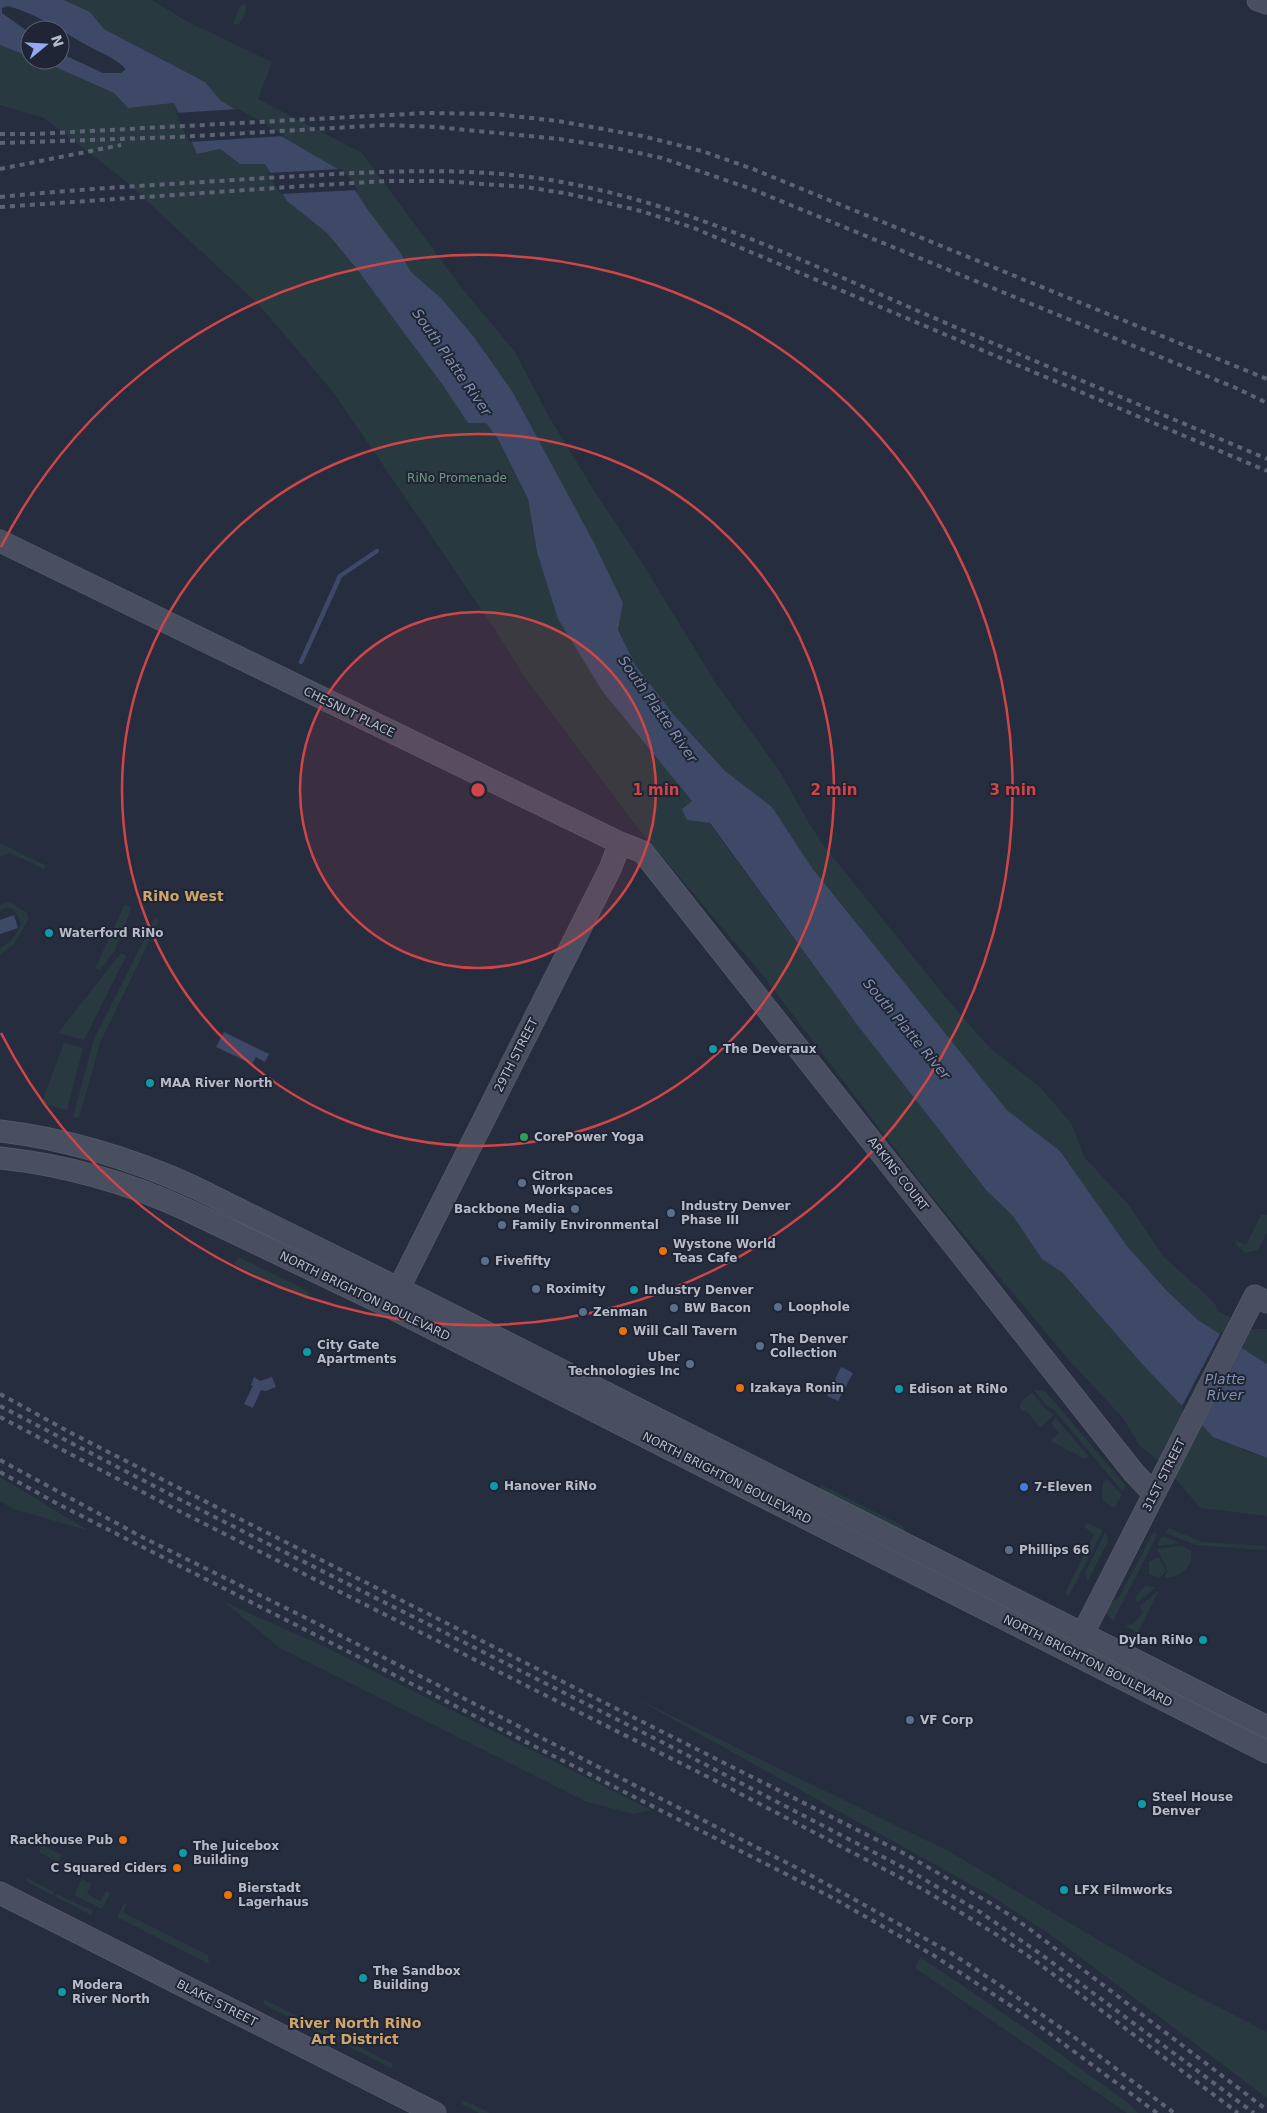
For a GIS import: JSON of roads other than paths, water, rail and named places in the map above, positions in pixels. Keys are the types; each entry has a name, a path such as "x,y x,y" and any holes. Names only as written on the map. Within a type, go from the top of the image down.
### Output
{"street":[{"path":"1258,0 1267,2"},
{"name":"CHESNUT PLACE","path":"0,541 620,843"},
{"name":"ARKINS COURT","path":"620,843 643,852 1134,1474 1154,1494"},
{"name":"29TH STREET","path":"399,1288 610,869 620,843"},
{"name":"NORTH BRIGHTON BOULEVARD","path":"0,1131 48,1138 107,1153 146,1166 194,1187 399,1288 1267,1727"},
{"name":"NORTH BRIGHTON BOULEVARD","path":"0,1158 28,1161 107,1179 185,1209 390,1307 1267,1752"},
{"name":"31ST STREET","path":"1072,1653 1242,1321 1261,1299"},
{"name":"BLAKE STREET","path":"0,1892 435,2113"}],"water":[{"name":"Platte River","path":"0,0 64,0 90,12 104,29 205,82 221,101 343,172 368,210 400,252 411,272 441,298 474,337 512,391 593,541 623,603 618,630 636,666 674,715 725,771 772,807 812,868 1007,1110 1060,1151 1127,1246 1167,1291 1198,1320 1267,1364 1267,1458 1213,1437 1142,1364 1063,1273 1042,1259 1013,1216 986,1190 858,1026 710,823 687,820 682,809 692,801 603,692 558,619 537,552 528,499 498,439 486,423 468,423 442,384 356,268 327,233 287,201 265,164 240,164 220,149 197,154 174,103 128,108 114,93 62,70 70,70 70,58 103,73 121,73 126,69 110,57 70,35 70,20 44,20 8,6 2,8 2,13 20,26 20,53 0,45"},
{"path":"14,915 18,928 0,934 0,920"},
{"path":"224,1032 269,1054 265,1062 256,1057 252,1064 216,1047"},
{"path":"841,1367 853,1373 838,1401 827,1396"},
{"path":"254,1377 260,1381 272,1377 276,1387 266,1391 261,1390 253,1408 244,1404 253,1386 251,1385"}],"waterway":[{"path":"301,662 340,576 377,551"}],"railway":[{"path":"0,134 35,134 426,113 495,114 558,121 642,136 702,151 753,169 1267,379"},
{"path":"0,143 178,137 385,125 437,127 559,139 611,147 662,158 754,190 1236,388 1267,403"},
{"path":"0,169 121,145"},
{"path":"0,197 132,186 404,171 474,172 509,175 544,179 594,189 643,201 738,234 1267,459"},
{"path":"0,207 387,181 441,181 526,187 569,194 641,211 694,228 1267,471"},
{"path":"0,1394 73,1434 236,1517 905,1854 1002,1910 1027,1927 1267,2110"},
{"path":"0,1406 181,1500 658,1740 910,1871 980,1912 1042,1955 1254,2113"},
{"path":"0,1417 173,1508 712,1779 926,1891 1034,1960 1238,2113"},
{"path":"0,1460 142,1537 306,1618 803,1871 951,1953 1081,2042 1174,2113"},
{"path":"0,1472 56,1503 829,1896 933,1955 1022,2013 1157,2113"}],"place":[{"name":"Waterford RiNo","path":"49,933"},
{"name":"The Deveraux","path":"713,1049"},
{"name":"MAA River North","path":"150,1083"},
{"name":"CorePower Yoga","path":"524,1137"},
{"name":"Citron Workspaces","path":"522,1183"},
{"name":"Backbone Media","path":"575,1209"},
{"name":"Industry Denver Phase III","path":"671,1213"},
{"name":"Family Environmental","path":"502,1225"},
{"name":"Wystone World Teas Cafe","path":"663,1251"},
{"name":"Fivefifty","path":"485,1261"},
{"name":"Roximity","path":"536,1289"},
{"name":"Industry Denver","path":"634,1290"},
{"name":"Loophole","path":"778,1307"},
{"name":"BW Bacon","path":"674,1308"},
{"name":"Zenman","path":"583,1312"},
{"name":"Will Call Tavern","path":"623,1331"},
{"name":"The Denver Collection","path":"760,1346"},
{"name":"City Gate Apartments","path":"307,1352"},
{"name":"Uber Technologies Inc","path":"690,1364"},
{"name":"Izakaya Ronin","path":"740,1388"},
{"name":"Edison at RiNo","path":"899,1389"},
{"name":"Hanover RiNo","path":"494,1486"},
{"name":"7-Eleven","path":"1024,1487"},
{"name":"Phillips 66","path":"1009,1550"},
{"name":"Dylan RiNo","path":"1203,1640"},
{"name":"VF Corp","path":"910,1720"},
{"name":"Steel House Denver","path":"1142,1804"},
{"name":"Rackhouse Pub","path":"123,1840"},
{"name":"The Juicebox Building","path":"183,1853"},
{"name":"C Squared Ciders","path":"177,1868"},
{"name":"LFX Filmworks","path":"1064,1890"},
{"name":"Bierstadt Lagerhaus","path":"228,1895"},
{"name":"The Sandbox Building","path":"363,1978"},
{"name":"Modera River North","path":"62,1992"}],"district":[{"name":"RiNo West","path":"183,896"},
{"name":"River North RiNo Art District","path":"355,2032"}],"water label":[{"name":"South Platte River","path":"452,362"},
{"name":"South Platte River","path":"658,709"},
{"name":"South Platte River","path":"907,1029"}],"park label":[{"name":"RiNo Promenade","path":"457,478"}]}
